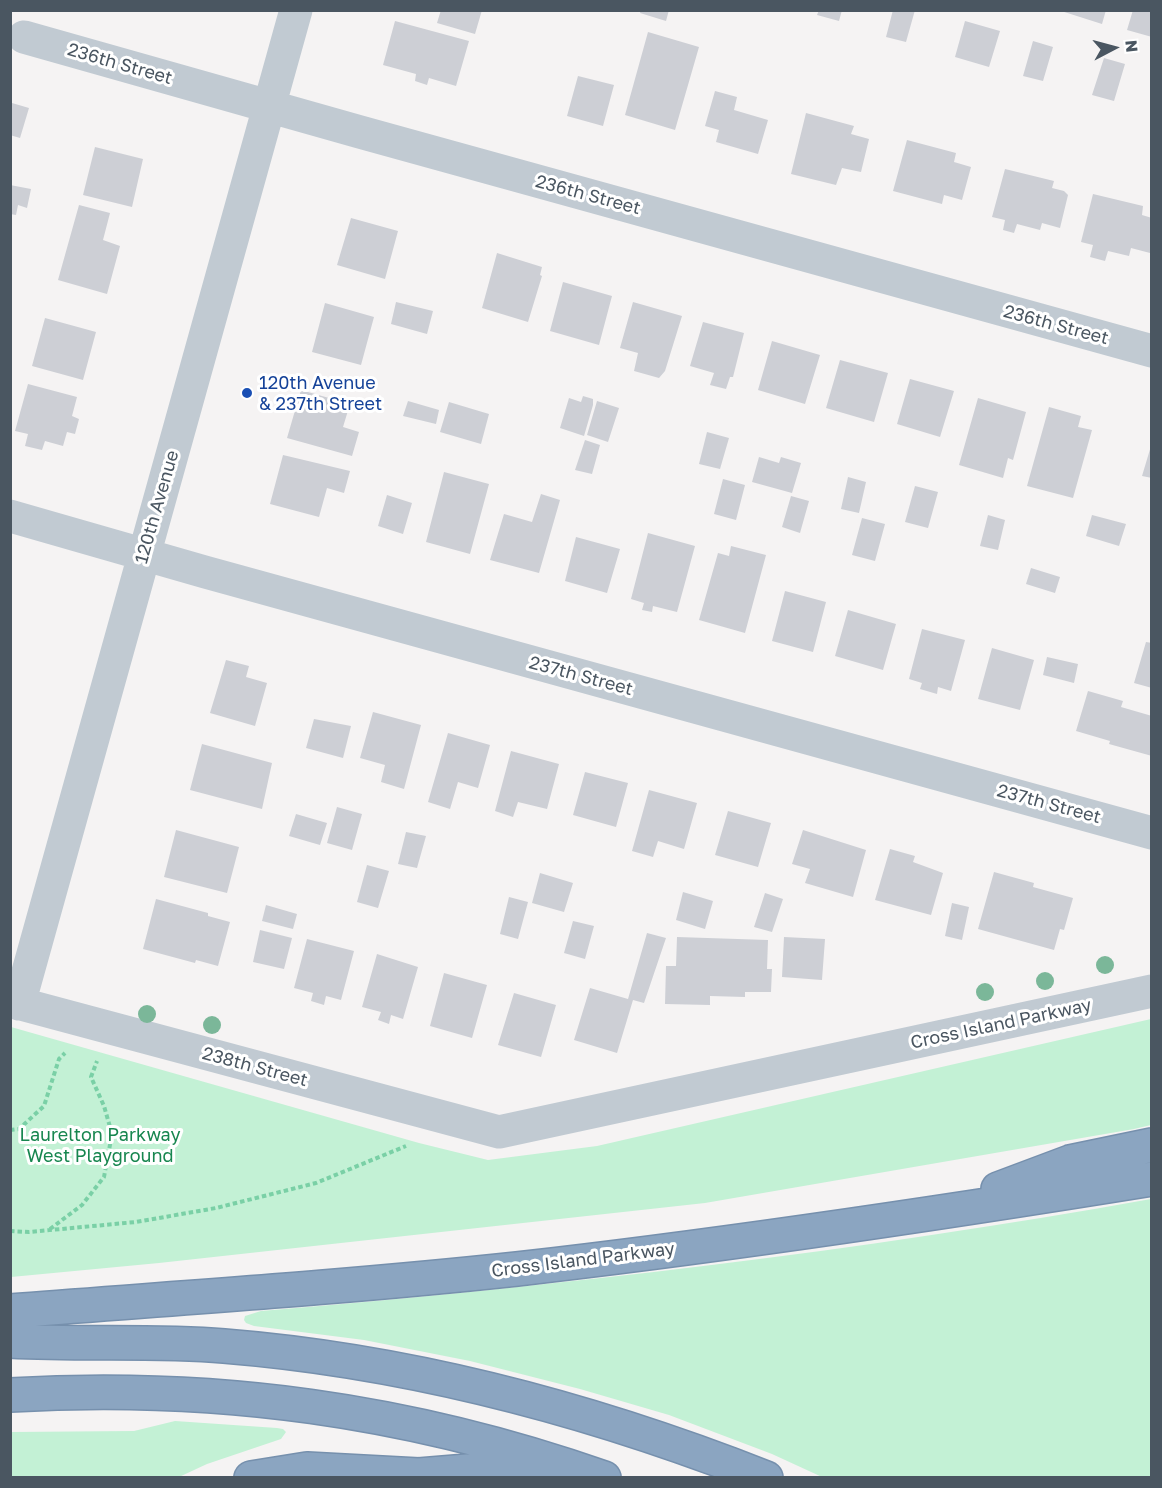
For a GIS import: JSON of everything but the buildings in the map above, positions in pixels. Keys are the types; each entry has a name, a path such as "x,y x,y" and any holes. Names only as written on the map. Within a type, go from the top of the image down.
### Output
{"highway":[{"path":"930,1215 1070,1162 1152,1145"},
{"name":"Cross Island Parkway","path":"10,1311 516,1269 707,1246 930,1215 1152,1179"},
{"path":"10,1341 223,1346 280,1351 406,1371 488,1389 626,1427 766,1478"},
{"path":"10,1395 134,1392 204,1394 267,1400 374,1416 563,1463 604,1478"},
{"path":"251,1478 307,1469 419,1476 563,1463"}],"street":[{"name":"120th Avenue","path":"15,1003 296,10"},
{"name":"236th Street","path":"24,37 1152,351"},
{"name":"237th Street","path":"10,516 143,555 1152,832"},
{"name":"Cross Island Parkway","path":"499,1132 1152,991"},
{"name":"238th Street","path":"15,1003 499,1132"}],"path":[{"path":"10,1130 19,1129 44,1106 59,1059 69,1048"},
{"path":"48,1231 82,1204 104,1177 112,1134 104,1106 91,1077 98,1058"},
{"path":"10,1231 48,1231 136,1222 216,1208 316,1183 411,1144"}],"green space":[{"name":"Laurelton Parkway West Playground","path":"1151,1019 1151,1125 1134,1129 705,1203 11,1277 11,1027 419,1143 488,1160 597,1146"},
{"path":"1151,1199 1151,1477 822,1477 772,1454 669,1415 580,1389 470,1361 364,1340 254,1326 244,1320 245,1316 261,1311 708,1266 930,1235"},
{"path":"175,1421 277,1428 286,1432 281,1439 207,1464 179,1477 11,1477 11,1432 134,1431"}],"place":[{"name":"120th Avenue & 237th Street","path":"247,393"}]}
